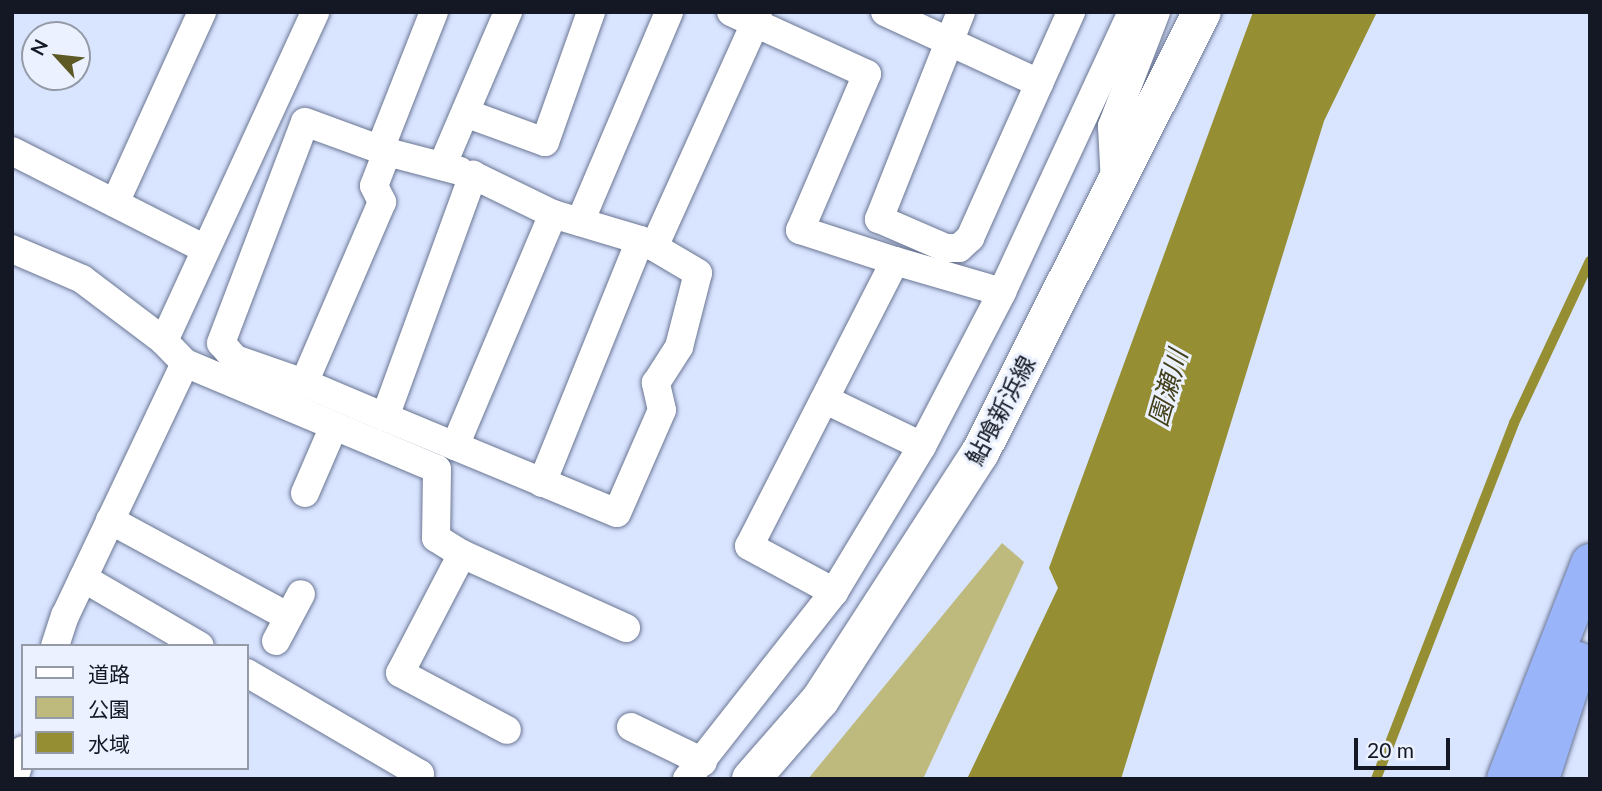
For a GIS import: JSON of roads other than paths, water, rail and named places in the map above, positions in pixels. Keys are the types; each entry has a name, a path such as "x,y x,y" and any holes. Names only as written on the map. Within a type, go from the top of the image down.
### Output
{"highway":[{"path":"1506,779 1590,563"},
{"path":"1540,779 1590,625"},
{"path":"1565,779 1590,699"}],"main road":[{"name":"鮎喰新浜線","path":"751,779 820,700 980,453 1202,12"}],"street":[{"path":"115,203 202,12"},
{"path":"164,341 315,12"},
{"path":"304,383 382,202 374,186 434,12"},
{"path":"442,166 468,114 508,12"},
{"path":"468,114 545,142 591,12"},
{"path":"455,446 669,12"},
{"path":"885,12 1039,83"},
{"path":"961,12 947,41 879,219 946,248 959,248 970,237 1071,12"},
{"path":"631,727 695,770 834,592 922,446 1002,292 1132,12"},
{"path":"1115,184 1112,126 1156,12"},
{"path":"542,483 748,16 867,74 800,230 1002,292"},
{"path":"305,122 384,151 442,166 473,175 567,218 647,243 698,272 679,347 656,383 662,410 617,513 304,383 236,359 221,343 305,122"},
{"path":"12,151 205,249"},
{"path":"385,417 473,175"},
{"path":"12,249 82,279 164,341 185,363 437,469 436,538 461,554 626,628"},
{"path":"834,592 749,546 827,400 895,261"},
{"path":"56,644 83,578 185,363"},
{"path":"827,400 922,446"},
{"path":"305,493 334,426"},
{"path":"110,520 288,617"},
{"path":"461,554 400,673 507,730"},
{"path":"83,578 197,644"},
{"path":"248,674 420,774 417,779"},
{"path":"14,779 21,756"}],"water":[{"name":"園瀬川","path":"1253,12 1377,12 1324,121 1121,779 967,779 1058,588 1049,568"}],"waterway":[{"path":"1376,779 1514,423 1590,261"}]}
